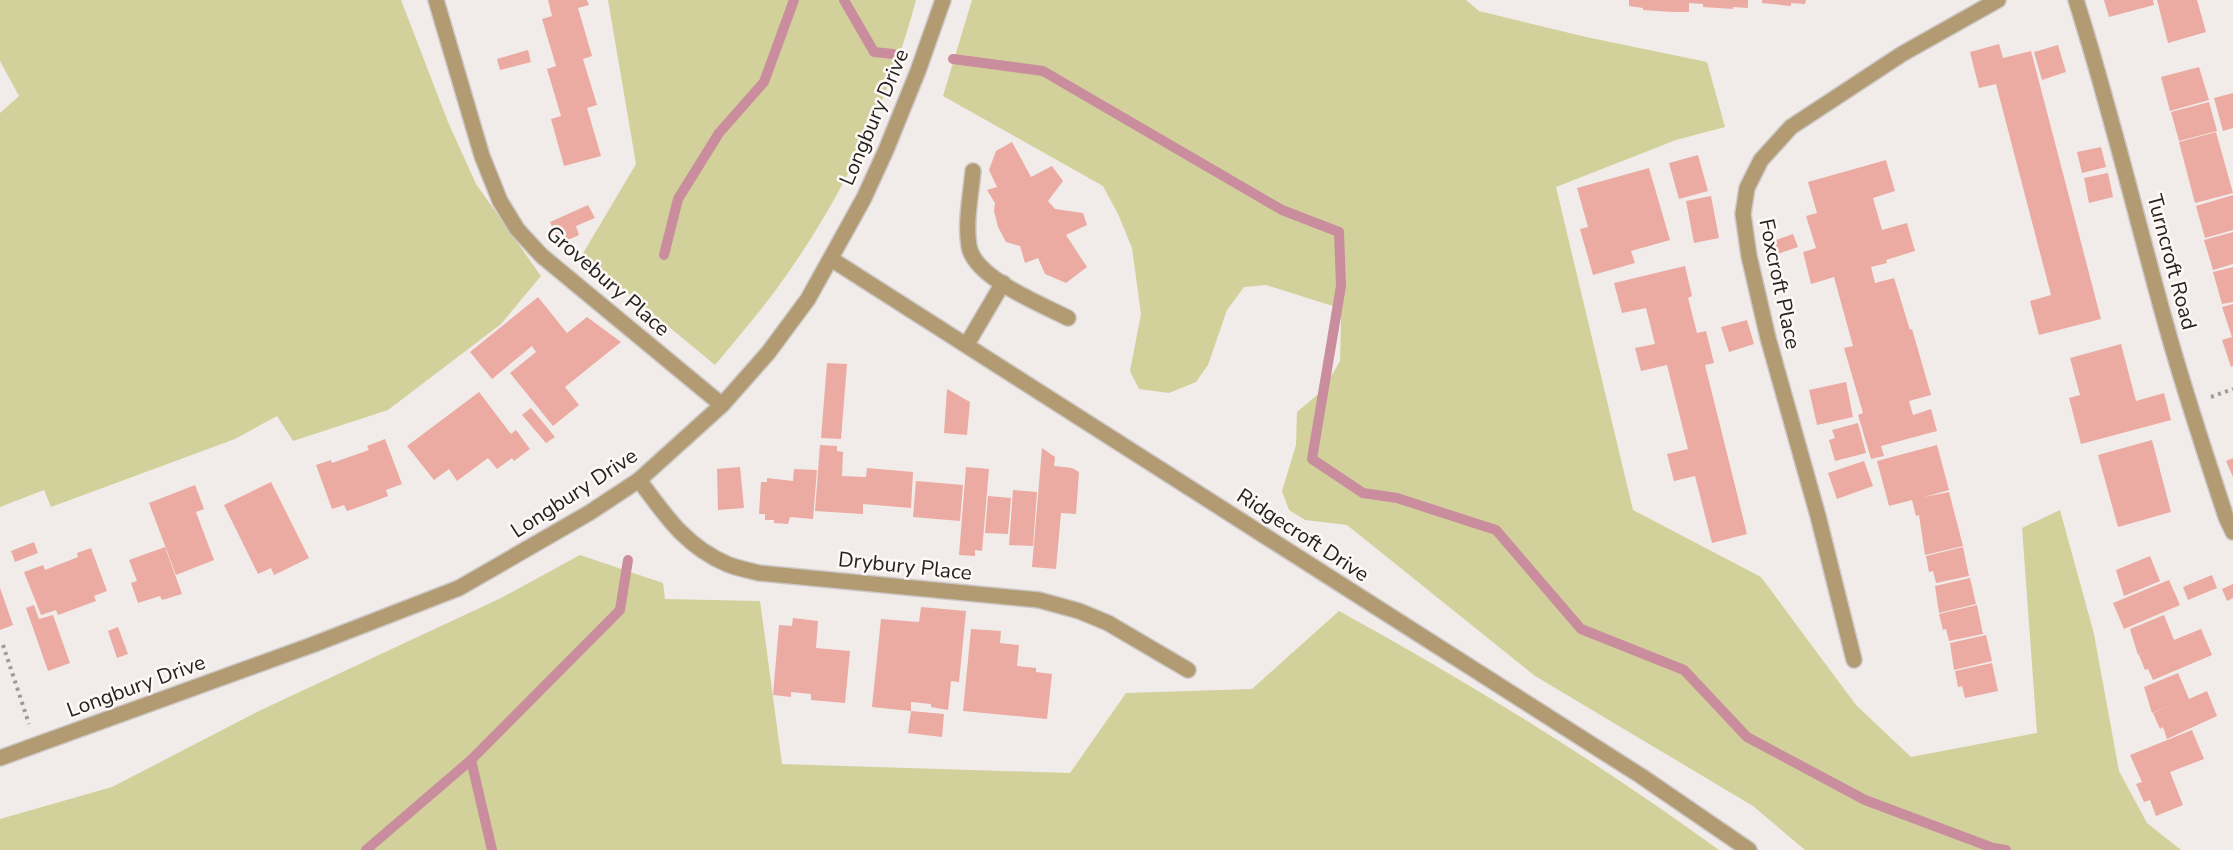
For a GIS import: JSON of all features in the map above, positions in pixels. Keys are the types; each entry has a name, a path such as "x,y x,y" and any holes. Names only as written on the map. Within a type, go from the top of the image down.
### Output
{"street":[{"name":"Grovebury Place","path":"436,0 482,156 500,201 517,229 542,256 722,405"},
{"name":"Longbury Drive","path":"0,758 312,645 459,588 588,513 639,480 722,405 768,353 808,299 864,198 886,150 918,70 942,0"},
{"name":"Foxcroft Place","path":"1854,660 1818,516 1768,338 1752,268 1743,214 1747,188 1761,160 1791,127 1902,54 1998,0"},
{"name":"Turncroft Road","path":"2076,0 2132,191 2189,404 2233,532"},
{"path":"973,171 968,229 972,257 980,268 1003,283 1068,318"},
{"name":"Ridgecroft Drive","path":"831,259 1641,776 1749,850"},
{"path":"967,344 1003,283"},
{"name":"Drybury Place","path":"639,480 674,528 704,552 728,565 759,573 1038,600 1079,611 1108,623 1188,670"}],"path":[{"path":"3,645 36,745"}],"shaded area":[{"path":"0,0 401,0 448,122 476,184 541,276 501,324 388,410 293,441 277,416 235,439 51,507 44,490 0,507 0,113 19,96 0,61"},
{"path":"608,0 916,0 893,74 845,181 783,280 715,365 582,255 636,164"},
{"path":"972,0 1466,0 1479,11 1586,37 1707,62 1725,127 1676,140 1556,187 1633,510 1761,577 1856,705 1911,757 2037,733 2022,528 2060,510 2094,634 2119,771 2147,823 2181,850 1805,850 1753,806 1535,676 1347,525 1305,520 1289,510 1282,491 1296,445 1297,412 1323,390 1340,361 1341,319 1336,307 1266,285 1244,287 1227,310 1208,365 1196,382 1169,393 1139,389 1130,371 1141,314 1132,248 1103,186 943,96"},
{"path":"580,555 663,583 665,599 760,601 782,764 1070,773 1126,693 1252,689 1339,611 1533,724 1719,850 0,850 0,819 112,787 261,710 501,598"}],"building":[{"path":"548,0 587,0 589,5 578,8 592,56 583,59 597,105 587,108 601,156 564,166 551,119 561,116 547,69 556,66 542,19 552,16"},
{"path":"1629,0 1748,0 1748,8 1703,7 1703,4 1689,3 1689,12 1643,10 1643,8 1629,6"},
{"path":"1762,0 1806,0 1805,4 1791,3 1791,6 1762,3"},
{"path":"2104,0 2153,0 2154,5 2109,17"},
{"path":"2157,0 2197,0 2206,32 2168,43"},
{"path":"1999,44 2003,58 2031,51 2101,319 2039,335 2030,301 2051,295 1996,84 1979,88 1970,52"},
{"path":"2058,45 2066,72 2042,80 2034,52"},
{"path":"528,50 531,62 500,70 497,59"},
{"path":"2199,67 2209,100 2170,111 2161,77"},
{"path":"2233,93 2233,128 2223,131 2214,98"},
{"path":"2209,102 2217,131 2179,141 2171,112"},
{"path":"2216,132 2233,193 2195,203 2179,142"},
{"path":"1012,142 1031,177 1052,166 1063,181 1048,201 1055,209 1083,213 1087,225 1066,235 1087,267 1066,283 1045,274 1038,258 1025,263 1020,246 1006,242 998,227 994,211 995,203 987,190 997,187 989,170 996,151"},
{"path":"2101,147 2106,167 2082,173 2077,152"},
{"path":"1698,155 1708,191 1679,199 1669,163"},
{"path":"1886,160 1895,191 1873,198 1882,230 1907,223 1915,251 1871,267 1875,283 1894,278 1931,395 1909,401 1913,415 1931,409 1937,431 1881,446 1884,456 1871,459 1858,415 1863,413 1844,348 1853,346 1834,277 1811,284 1803,252 1816,248 1806,216 1817,213 1808,182"},
{"path":"1649,168 1670,240 1631,251 1635,263 1593,275 1580,229 1588,227 1577,188"},
{"path":"2108,173 2113,197 2089,203 2084,178"},
{"path":"2233,195 2233,230 2205,238 2196,206"},
{"path":"1711,196 1719,238 1694,243 1686,201"},
{"path":"588,205 595,218 576,226 579,235 559,244 550,222"},
{"path":"2233,232 2233,264 2213,270 2204,240"},
{"path":"1793,234 1798,247 1774,255 1770,242"},
{"path":"1685,266 1692,296 1688,298 1697,333 1706,331 1714,363 1705,365 1747,534 1712,543 1695,476 1674,481 1667,454 1688,449 1667,365 1641,371 1635,348 1655,344 1646,308 1622,313 1614,283"},
{"path":"2233,267 2233,302 2222,304 2213,272"},
{"path":"538,297 567,333 587,317 621,342 565,387 579,405 553,426 510,373 536,352 532,346 492,379 470,352"},
{"path":"2233,304 2233,366 2231,367 2222,340 2232,337 2222,307"},
{"path":"1747,320 1754,344 1729,352 1721,327"},
{"path":"2121,344 2136,401 2164,393 2171,420 2081,444 2069,398 2080,395 2070,358"},
{"path":"827,363 847,364 841,439 821,438"},
{"path":"1846,382 1853,417 1817,425 1809,390"},
{"path":"947,389 970,402 967,435 944,433"},
{"path":"479,392 511,434 516,430 530,449 514,461 512,458 497,469 488,458 457,481 449,469 434,480 407,446"},
{"path":"531,408 555,437 546,443 522,415"},
{"path":"1858,423 1866,453 1835,461 1829,440 1835,438 1832,430"},
{"path":"385,439 402,484 386,490 388,496 370,503 347,511 344,505 332,509 316,465 331,460 332,463 369,450 367,446"},
{"path":"2152,440 2171,512 2118,527 2098,455"},
{"path":"820,445 837,446 837,451 843,452 842,476 866,477 867,468 913,472 911,508 863,504 863,514 815,511"},
{"path":"1937,445 1949,490 1924,497 1949,492 1963,546 1925,555 1919,515 1916,516 1912,500 1889,506 1877,461"},
{"path":"1042,448 1055,457 1054,466 1072,468 1079,472 1076,514 1061,513 1056,569 1032,567"},
{"path":"2233,458 2233,477 2226,461"},
{"path":"1864,461 1873,486 1837,499 1828,473"},
{"path":"740,467 744,508 718,510 717,469"},
{"path":"966,467 989,469 982,551 975,550 975,556 959,555"},
{"path":"794,469 817,470 813,519 790,517 788,524 765,520 765,514 759,514 761,482 767,482 767,478 793,481"},
{"path":"916,481 963,485 960,521 913,517"},
{"path":"271,482 309,558 274,575 271,568 258,574 224,505"},
{"path":"195,485 204,509 196,512 214,560 176,575 149,503"},
{"path":"1013,490 1037,492 1033,546 1009,545"},
{"path":"988,496 1011,498 1008,534 985,533"},
{"path":"34,542 38,553 15,562 11,551"},
{"path":"165,547 182,594 162,600 160,596 138,603 131,583 137,581 129,560"},
{"path":"1963,547 1969,576 1936,583 1933,571 1929,572 1926,556"},
{"path":"91,548 107,591 94,596 96,601 58,615 56,610 41,615 24,572 43,565 45,570 78,557 77,553"},
{"path":"2150,556 2160,581 2124,596 2116,570"},
{"path":"2212,575 2217,588 2188,600 2183,587"},
{"path":"1970,578 1976,604 1939,613 1935,586"},
{"path":"2169,580 2180,605 2124,629 2113,603"},
{"path":"2233,584 2233,598 2227,601 2222,589"},
{"path":"0,588 13,625 0,630"},
{"path":"34,605 39,619 53,615 70,663 48,671 26,608"},
{"path":"1977,605 1983,634 1949,641 1946,629 1943,630 1939,614"},
{"path":"921,607 966,611 959,682 951,681 948,710 931,707 931,704 911,702 911,711 872,707 881,619 919,622"},
{"path":"2164,615 2174,640 2201,629 2212,655 2153,680 2148,669 2145,670 2139,655 2148,651 2138,655 2130,629"},
{"path":"793,618 818,621 816,648 850,651 845,703 811,700 811,694 791,692 791,697 773,695 779,625 792,626"},
{"path":"118,627 128,654 117,658 108,631"},
{"path":"971,629 1001,631 1000,643 1019,645 1017,666 1036,668 1036,672 1052,674 1047,719 963,711"},
{"path":"1986,635 1992,661 1954,670 1950,643"},
{"path":"1992,663 1998,691 1965,698 1962,686 1958,687 1955,671"},
{"path":"2178,673 2189,699 2207,691 2217,716 2167,739 2163,727 2160,729 2153,713 2171,705 2152,713 2144,687"},
{"path":"911,711 944,714 942,737 908,733"},
{"path":"2192,730 2204,759 2170,772 2183,805 2156,816 2150,800 2144,802 2136,784 2142,782 2130,755"}],"waterway":[{"path":"664,255 678,199 719,133 764,82 794,0"},
{"path":"844,0 874,52 893,54"},
{"path":"953,59 1043,71 1282,210 1339,232 1341,286 1312,459 1363,493 1397,498 1496,530 1581,629 1684,670 1747,737 1865,800 1993,848 2006,850"},
{"path":"366,850 471,760 620,610 628,560"},
{"path":"471,760 492,850"}]}
